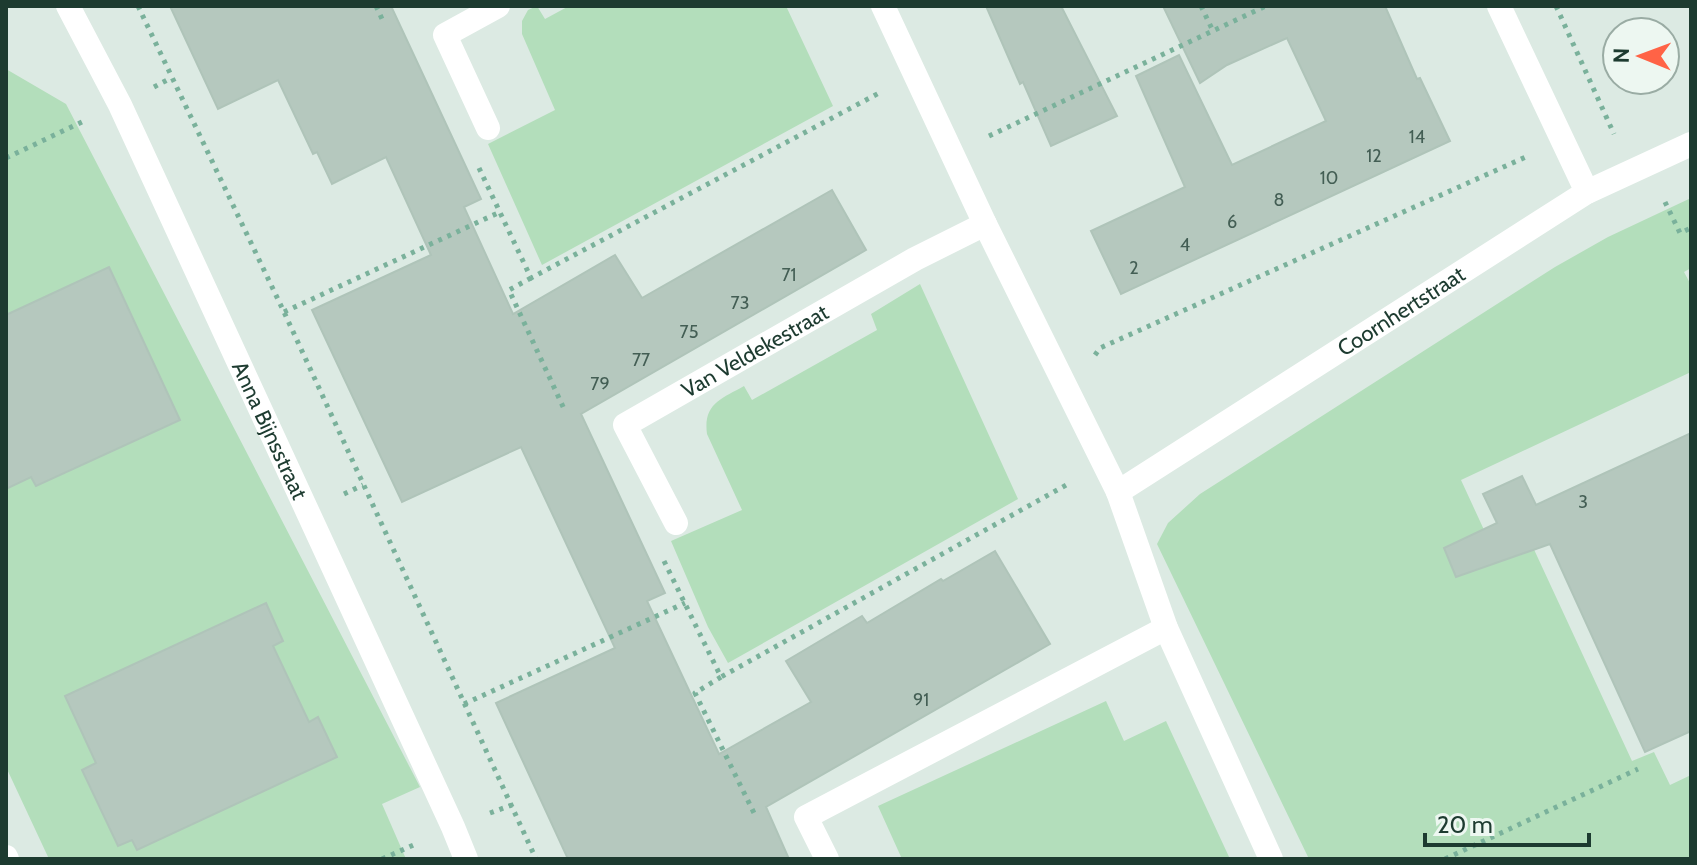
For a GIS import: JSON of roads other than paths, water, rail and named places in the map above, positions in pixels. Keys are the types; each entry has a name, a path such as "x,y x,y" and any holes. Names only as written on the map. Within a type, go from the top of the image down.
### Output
{"street":[{"name":"Anna Bijnsstraat","path":"68,6 120,105 466,859"},
{"path":"488,128 445,35 498,6"},
{"path":"883,6 951,154 1118,492 1166,628 1271,859"},
{"path":"1499,6 1587,192"},
{"name":"Coornhertstraat","path":"1118,492 1587,192 1691,144"},
{"name":"Van Veldekestraat","path":"676,523 625,425 915,259 985,224"},
{"path":"827,859 806,817 1166,628"}]}
